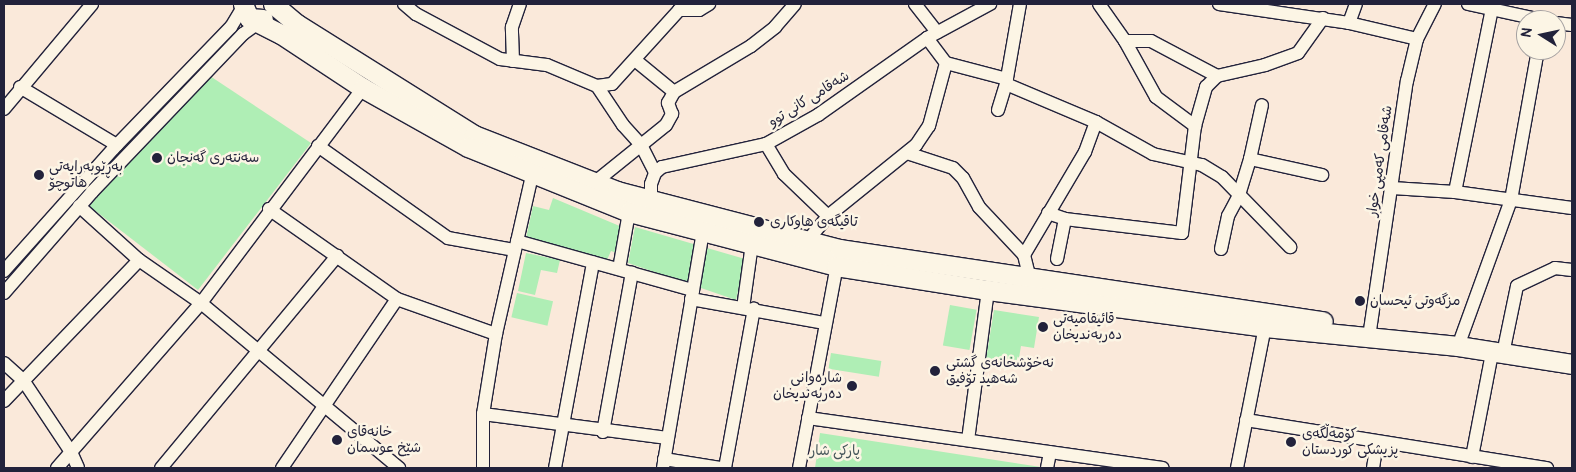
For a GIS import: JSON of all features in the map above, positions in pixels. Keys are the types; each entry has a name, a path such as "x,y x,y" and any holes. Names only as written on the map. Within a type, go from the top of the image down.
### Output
{"highway":[{"path":"256,10 363,88 468,147 532,176 629,212 752,244 838,257 1030,279 1370,332 1499,349 1572,364"},
{"path":"256,10 297,24 474,135 594,183 651,200 808,240 838,257 988,290 1265,327 1461,338 1499,349 1572,352"}],"street":[{"path":"4,109 92,4"},
{"path":"404,4 416,14 500,59 547,65 597,86 612,84 635,60 676,7 699,10 709,4"},
{"path":"514,60 512,27 520,4"},
{"path":"594,183 666,125 672,114 668,103 674,92 751,46 775,27 795,4"},
{"path":"808,240 828,216 907,153 929,126 946,63 915,4"},
{"name":"شەقامی کانی توو","path":"655,173 662,167 766,144 818,115 932,35 990,4"},
{"path":"998,110 1006,81 1020,4"},
{"path":"1099,4 1126,41 1156,97 1195,126"},
{"path":"1219,4 1266,7 1349,23 1417,39"},
{"path":"1349,23 1356,4"},
{"path":"1423,23 1428,4"},
{"name":"شەقامی کەمپی خوار","path":"1370,332 1407,81 1417,39 1423,23 1434,4"},
{"path":"1468,4 1516,14"},
{"path":"1455,192 1492,9"},
{"path":"4,271 117,144 231,27 256,10"},
{"path":"4,293 79,206 256,10"},
{"path":"1048,214 1065,219 1182,233 1195,126 1206,87 1217,76 1298,53 1323,18"},
{"path":"1126,41 1151,41 1217,76"},
{"path":"635,60 674,92"},
{"path":"1461,338 1511,200 1536,60"},
{"path":"946,63 1006,81 1096,122 1153,154 1192,161 1222,177 1290,246"},
{"path":"597,86 623,125 641,145 655,173 651,200"},
{"path":"20,88 117,144"},
{"path":"57,468 201,303 269,209 363,88"},
{"path":"1220,249 1228,216 1239,195 1250,159 1262,105"},
{"path":"1024,255 1085,152 1096,122"},
{"path":"766,144 784,174 828,216"},
{"path":"318,146 448,238 516,246 593,262 632,273 692,294 748,308 825,323"},
{"path":"907,153 953,168 963,178 979,207 1024,255 1030,279"},
{"path":"1250,159 1322,175"},
{"path":"483,468 483,414 496,334 532,176"},
{"path":"1392,188 1455,192 1572,208"},
{"path":"79,206 139,260 201,303 399,468"},
{"path":"269,209 397,299 496,334"},
{"path":"619,269 629,212"},
{"path":"1057,259 1065,219"},
{"path":"702,231 663,464 720,468"},
{"path":"726,468 748,308 752,244"},
{"path":"162,468 257,349 337,256"},
{"path":"799,468 838,257"},
{"path":"4,401 139,260"},
{"path":"555,468 593,262"},
{"path":"1466,460 1518,286 1555,268 1572,270"},
{"path":"603,432 632,273"},
{"path":"968,440 988,290"},
{"path":"282,468 325,408 397,299"},
{"path":"1237,468 1265,327"},
{"path":"4,363 23,380 71,452 78,468"},
{"path":"483,414 563,423 603,432 667,438"},
{"path":"808,418 1162,468"},
{"path":"1246,420 1377,442 1466,460 1547,468"},
{"path":"1372,468 1377,442"},
{"path":"1047,468 1050,452"}],"green space":[{"path":"210,76 311,143 198,290 89,206"},
{"path":"553,198 622,227 617,253 611,251 607,260 526,238 533,206 549,210"},
{"path":"635,227 745,259 736,300 628,263"},
{"path":"526,253 560,260 557,273 541,270 535,295 518,291"},
{"path":"517,293 553,301 547,326 511,317"},
{"path":"950,305 977,310 969,350 943,345"},
{"path":"994,310 1039,317 1034,348 1021,346 1018,364 986,359"},
{"path":"831,353 881,361 879,377 828,369"},
{"name":"پاركى شار","path":"820,433 1041,467 1041,468 815,468"}],"place":[{"name":"سەنتەری گەنجان","path":"157,158"},
{"name":"بەڕێوبەرایەتی هاتوچۆ","path":"39,175"},
{"name":"تاقیگەی هاوکاری","path":"759,222"},
{"name":"مزگەوتی ئیحسان","path":"1360,301"},
{"name":"قائیقامیەتی دەربەندیخان","path":"1043,327"},
{"name":"نەخۆشخانەی گشتی شەهید تۆفیق","path":"935,371"},
{"name":"شارەوانی دەربەندیخان","path":"852,386"},
{"name":"خانەقای شێخ عوسمان","path":"337,440"},
{"name":"كۆمەڵگەی پزیشكی كوردستان","path":"1291,442"}]}
